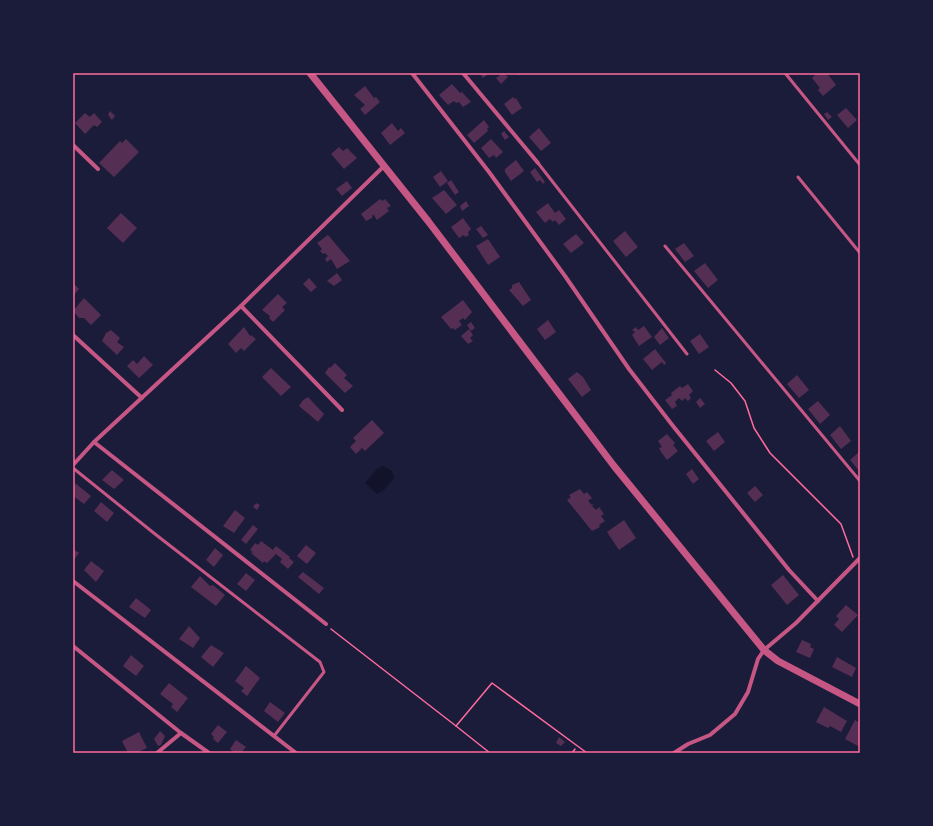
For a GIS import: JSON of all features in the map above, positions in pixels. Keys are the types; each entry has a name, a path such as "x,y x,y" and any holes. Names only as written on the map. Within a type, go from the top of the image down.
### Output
{"street":[{"path":"310,73 384,166 614,466 764,650 778,661 860,704"},
{"path":"412,73 565,276 629,368 789,570 818,601"},
{"path":"463,73 538,163"},
{"path":"73,145 98,169"},
{"path":"73,467 94,442 240,306 384,166"},
{"path":"240,306 342,410"},
{"path":"73,335 142,398"},
{"path":"94,442 326,624"},
{"path":"674,753 688,744 710,735 735,714 748,692 758,659 764,650 818,601 860,558"},
{"path":"73,581 296,753"},
{"path":"73,646 181,733 209,753"},
{"path":"158,753 181,733"}],"lane":[{"path":"785,73 860,165"},
{"path":"538,163 687,354"},
{"path":"798,176 860,253"},
{"path":"665,246 860,481"},
{"path":"73,467 154,534 320,662 324,672 274,736"}],"path":[{"path":"715,370 731,383 744,401 754,428 770,453 840,524 851,546 855,563"},
{"path":"326,624 490,753"},
{"path":"456,726 492,684 587,753"},
{"path":"572,753 575,749"}],"shaded area":[{"path":"383,466 392,471 394,478 384,490 377,494 365,483 377,469"}],"building":[{"path":"479,73 490,73 483,78"},
{"path":"503,73 508,77 501,84 496,78"},
{"path":"817,73 827,73 836,85 823,96 818,90 820,88 812,78"},
{"path":"452,84 471,102 463,107 459,102 456,103 454,101 448,105 439,95"},
{"path":"365,86 374,98 376,97 380,102 365,115 360,109 365,105 354,95"},
{"path":"513,97 515,99 516,98 522,108 512,115 504,104"},
{"path":"846,108 857,120 848,128 837,115"},
{"path":"110,111 115,116 112,120 108,115"},
{"path":"827,112 832,117 828,120 824,114"},
{"path":"85,113 90,117 94,113 102,122 97,127 94,125 85,134 75,123"},
{"path":"484,120 489,127 487,129 488,131 474,143 467,135"},
{"path":"392,123 398,131 401,128 405,133 390,145 381,133"},
{"path":"539,128 551,143 541,151 529,137"},
{"path":"504,131 509,137 505,140 501,134"},
{"path":"126,139 139,152 114,177 99,163 120,141 122,143"},
{"path":"491,139 503,152 496,158 494,155 489,158 481,148"},
{"path":"339,147 343,151 347,148 357,158 344,169 331,154"},
{"path":"516,160 524,171 511,181 505,172 505,169"},
{"path":"535,168 545,182 543,184 540,180 537,182 530,172"},
{"path":"441,171 448,181 440,187 433,177"},
{"path":"451,180 459,192 455,195 447,183"},
{"path":"347,181 352,188 342,196 336,189"},
{"path":"444,190 457,205 446,214 432,198"},
{"path":"380,199 382,201 385,199 391,206 387,208 389,211 377,220 373,214 372,218 366,221 361,214"},
{"path":"466,201 469,206 462,211 460,206"},
{"path":"548,203 555,213 559,210 566,219 559,225 555,220 553,222 550,219 545,223 536,212"},
{"path":"121,213 137,228 123,243 107,228"},
{"path":"463,218 471,229 468,232 469,235 465,237 464,235 459,238 451,227"},
{"path":"481,226 488,235 483,238 476,229"},
{"path":"625,231 638,247 626,257 613,241"},
{"path":"576,234 584,243 571,253 563,244"},
{"path":"328,235 350,261 337,269 331,259 327,262 325,259 328,256 320,251 322,249 317,243"},
{"path":"488,239 500,257 488,265 476,246"},
{"path":"684,243 694,256 685,262 675,249"},
{"path":"705,263 718,280 708,288 694,271"},
{"path":"337,273 342,280 334,286 327,281"},
{"path":"309,278 317,287 311,292 303,284"},
{"path":"519,282 531,300 523,306 509,290 512,288 512,285"},
{"path":"73,283 79,289 73,296"},
{"path":"278,294 287,303 282,307 285,310 273,322 269,318 270,316 262,310"},
{"path":"84,298 101,315 91,325 84,318 79,318 73,311"},
{"path":"463,300 472,312 465,320 463,318 459,321 462,325 455,330 453,328 451,329 441,317"},
{"path":"548,320 556,332 545,340 537,329"},
{"path":"471,322 475,328 471,331 467,325"},
{"path":"644,326 652,337 639,346 632,335 635,332 632,330 636,327 638,330"},
{"path":"244,327 250,336 251,335 256,339 244,351 241,348 236,353 228,344"},
{"path":"662,328 669,338 660,345 654,337"},
{"path":"469,329 473,335 470,338 473,341 468,344 461,336"},
{"path":"111,330 120,338 117,342 124,347 117,355 102,341 106,333"},
{"path":"700,334 709,347 699,354 690,341"},
{"path":"655,349 666,363 664,365 662,362 652,370 643,359"},
{"path":"144,356 153,365 139,378 127,366 133,360 137,364"},
{"path":"335,363 347,375 344,378 353,386 345,393 325,373 329,367 330,368"},
{"path":"271,368 291,387 281,396 262,377"},
{"path":"577,372 583,377 591,390 582,397 568,379"},
{"path":"797,375 809,390 799,398 787,384"},
{"path":"688,384 693,391 689,395 691,398 688,401 685,398 682,401 679,398 675,402 677,406 672,409 665,400 680,386 682,388"},
{"path":"308,397 324,414 318,422 299,406 303,400"},
{"path":"700,398 705,404 700,408 696,402"},
{"path":"818,401 830,415 820,424 808,409"},
{"path":"372,420 384,433 365,451 362,448 356,454 350,447 356,441 353,438"},
{"path":"840,426 851,441 841,449 830,435"},
{"path":"718,432 725,442 714,451 706,441"},
{"path":"667,434 675,443 673,445 678,451 667,460 659,448 662,447 658,441"},
{"path":"860,451 860,472 850,460"},
{"path":"692,469 699,479 693,484 686,474"},
{"path":"112,470 124,480 114,489 102,480"},
{"path":"75,483 91,496 84,504 73,496"},
{"path":"755,486 763,495 755,502 747,493"},
{"path":"580,489 584,494 587,492 592,498 588,501 592,505 595,503 592,506 596,510 599,507 604,514 601,516 605,521 599,525 600,527 592,531 567,500 571,497 569,495"},
{"path":"101,502 114,513 107,522 94,511"},
{"path":"256,503 260,505 257,510 253,507"},
{"path":"235,510 245,518 234,533 223,526"},
{"path":"624,520 636,538 619,550 607,532"},
{"path":"253,525 258,529 246,544 241,540"},
{"path":"261,541 273,550 276,546 294,562 288,569 280,562 282,559 276,554 267,563 264,561 263,563 251,553 253,552 250,550 255,543 258,545"},
{"path":"306,545 316,553 307,564 297,556"},
{"path":"215,548 223,555 214,567 206,560"},
{"path":"73,549 79,553 73,561"},
{"path":"91,561 104,571 96,582 84,570"},
{"path":"303,572 324,588 319,594 298,577"},
{"path":"246,573 255,580 246,591 237,584"},
{"path":"783,575 799,595 787,605 771,585"},
{"path":"200,576 210,586 213,585 225,595 216,606 191,587"},
{"path":"136,598 151,610 145,618 129,607"},
{"path":"846,605 858,615 842,632 834,625 839,619 836,616"},
{"path":"189,626 200,638 193,648 179,639"},
{"path":"802,640 811,644 810,647 814,649 810,658 796,652"},
{"path":"211,645 224,653 213,667 201,657"},
{"path":"131,655 144,666 136,676 123,666"},
{"path":"837,657 856,668 852,677 832,667"},
{"path":"246,666 260,678 247,696 241,691 244,688 235,681"},
{"path":"169,683 188,698 177,712 171,707 173,704 160,694"},
{"path":"270,702 285,713 278,722 264,711"},
{"path":"824,707 847,721 841,732 830,726 828,728 816,722"},
{"path":"855,720 860,723 860,747 845,739"},
{"path":"218,725 227,732 218,743 213,739 214,737 211,734"},
{"path":"160,731 165,736 161,745 158,746 154,739"},
{"path":"139,732 147,748 136,753 128,753 122,741"},
{"path":"559,737 565,742 561,746 556,743"},
{"path":"236,740 246,747 241,753 234,753 230,749"}]}
